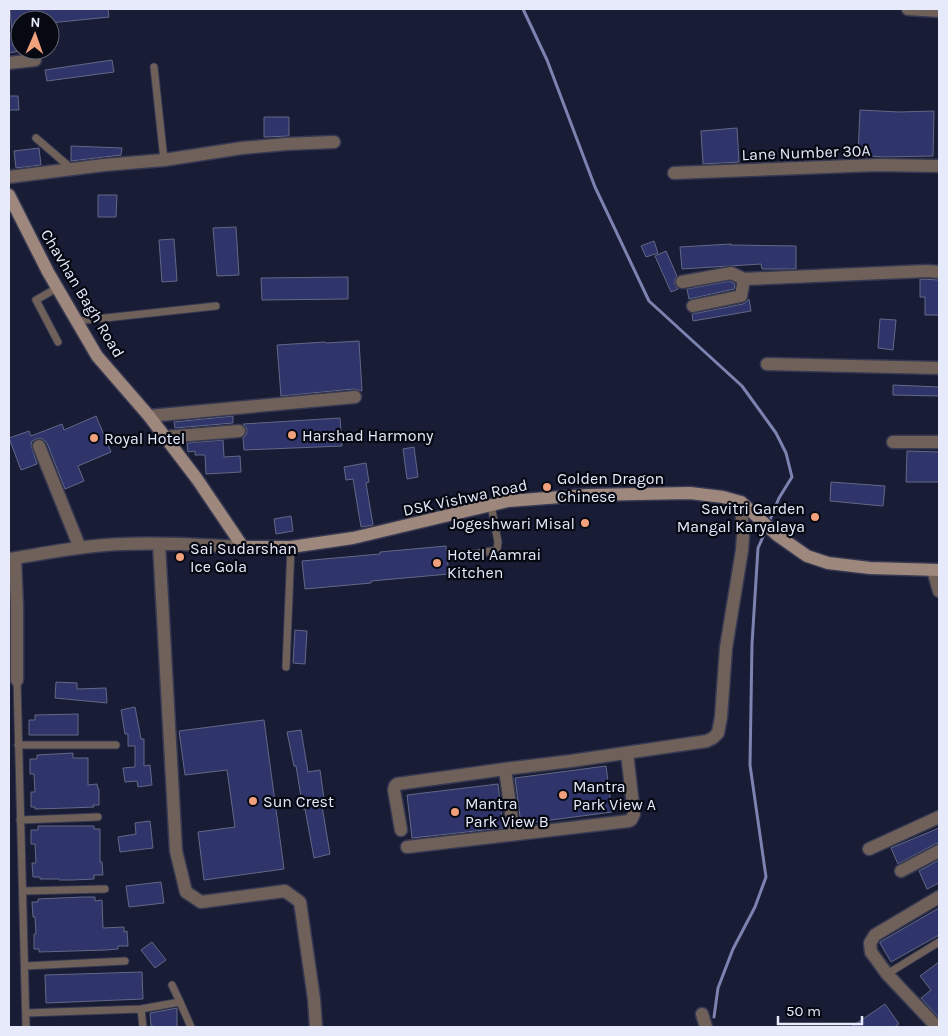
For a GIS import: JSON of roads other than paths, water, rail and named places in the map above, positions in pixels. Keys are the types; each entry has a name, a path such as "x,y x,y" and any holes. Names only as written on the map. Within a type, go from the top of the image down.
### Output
{"street":[{"path":"908,9 939,11"},
{"path":"9,63 34,60"},
{"path":"9,177 164,160 242,148 334,142"},
{"name":"Lane Number 30A","path":"674,173 877,165 939,166"},
{"name":"Chavhan Bagh Road","path":"9,195 48,272 97,356 166,437 243,547"},
{"path":"682,282 731,274 744,279 939,272"},
{"path":"693,306 741,296 744,279"},
{"path":"767,364 939,368"},
{"path":"149,416 356,397"},
{"path":"166,437 239,432"},
{"path":"893,442 939,442"},
{"path":"39,446 80,548"},
{"name":"DSK Vishwa Road","path":"12,559 80,548 123,544 292,547 353,538 508,501 587,495 690,493 723,497 741,502 777,535 807,556 828,563 870,568 936,570"},
{"path":"401,830 394,790 397,784 707,741 718,733 726,648 742,550 741,502"},
{"path":"159,544 176,851 186,892 201,902 285,891 300,902 314,999 316,1027"},
{"path":"12,559 13,634 17,680"},
{"path":"936,570 939,591"},
{"path":"407,847 631,820 634,814 627,753"},
{"path":"505,769 514,834"},
{"path":"869,849 939,817"},
{"path":"901,871 939,851"},
{"path":"937,1027 887,974 871,952 870,943 875,935 939,897"},
{"path":"702,1014 706,1027"}],"lane":[{"path":"154,67 164,160"},
{"path":"36,138 72,169"},
{"path":"57,288 36,300 58,342"},
{"path":"77,321 216,306"},
{"path":"457,557 497,550 498,542 491,505"},
{"path":"286,668 292,547"},
{"path":"17,680 26,1027"},
{"path":"18,745 116,745"},
{"path":"20,820 98,816"},
{"path":"23,891 105,889"},
{"path":"887,974 939,942"},
{"path":"25,966 125,961"},
{"path":"172,986 191,1027"},
{"path":"26,1013 141,1009 180,1002"},
{"path":"141,1009 142,1027"}],"waterway":[{"path":"523,9 547,60 595,187 649,301 742,386 776,433 786,453 792,477 779,498 769,522"},
{"path":"714,1017 718,988 733,949 755,907 766,877 750,765 752,644 758,548 766,530"}],"place":[{"name":"Harshad Harmony","path":"292,435"},
{"name":"Royal Hotel","path":"94,438"},
{"name":"Golden Dragon Chinese","path":"547,487"},
{"name":"Savitri Garden Mangal Karyalaya","path":"815,517"},
{"name":"Jogeshwari Misal","path":"585,523"},
{"name":"Sai Sudarshan Ice Gola","path":"180,557"},
{"name":"Hotel Aamrai Kitchen","path":"437,563"},
{"name":"Mantra Park View A","path":"563,795"},
{"name":"Sun Crest","path":"253,801"},
{"name":"Mantra Park View B","path":"455,812"}]}
